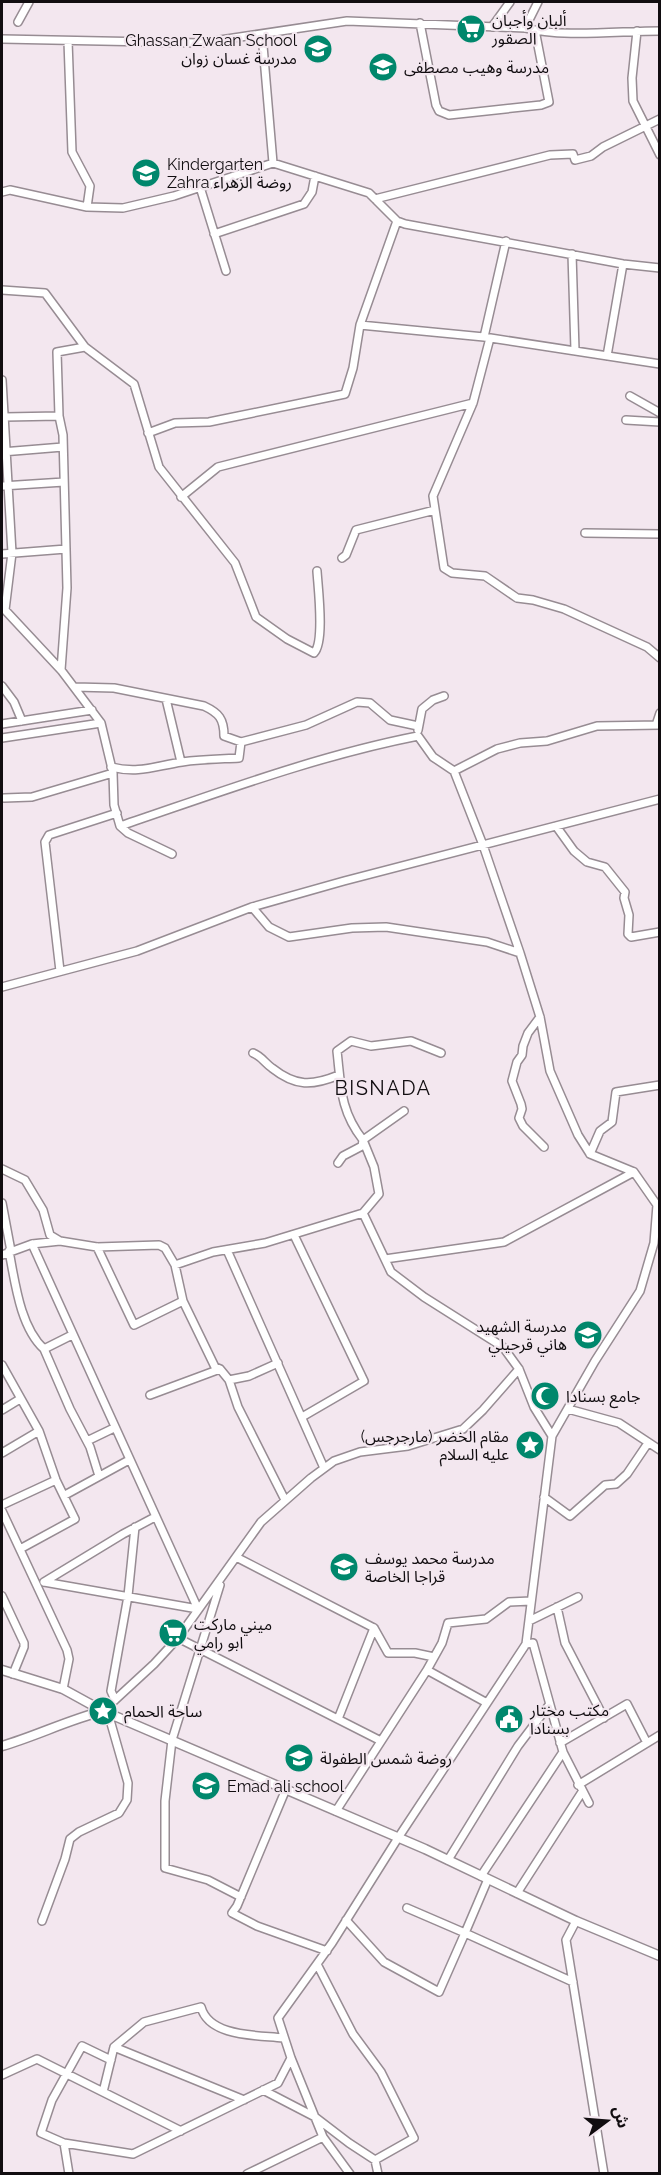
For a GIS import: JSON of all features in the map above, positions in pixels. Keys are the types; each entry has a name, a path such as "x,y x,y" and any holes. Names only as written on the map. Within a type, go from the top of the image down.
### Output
{"street":[{"path":"18,22 29,2"},
{"path":"492,27 510,2"},
{"path":"525,28 538,2"},
{"path":"2,39 200,43 347,21 583,32 660,32"},
{"path":"420,23 436,105 440,111 449,115 541,105 549,102 535,30"},
{"path":"637,31 632,78 633,102 660,155"},
{"path":"262,33 273,163"},
{"path":"68,41 72,152 90,186 87,207"},
{"path":"375,199 550,154 573,154 575,160 591,156 603,147 660,119"},
{"path":"2,192 10,190 87,207 123,208 174,196 273,163 369,194 397,221 437,231 506,241 623,264 660,268"},
{"path":"214,234 304,204 312,192 315,176"},
{"path":"200,187 226,272"},
{"path":"148,433 175,423 209,422 345,394 353,368 360,325 397,221"},
{"path":"506,241 473,403 433,496 444,568 452,573 485,576 517,598 564,609 647,648 660,658"},
{"path":"572,254 575,350"},
{"path":"607,356 623,264"},
{"path":"2,290 45,293 85,347 134,384 159,467 235,563 255,617 287,639 314,653 318,648 317,571"},
{"path":"360,325 487,338 660,364"},
{"path":"61,670 67,588 63,447 59,416 57,352 85,347"},
{"path":"2,380 5,417 5,485 12,553 3,610 61,670 101,723 112,770 120,826 128,833 172,854"},
{"path":"630,396 660,413"},
{"path":"181,497 218,467 473,403"},
{"path":"5,417 59,416"},
{"path":"626,420 660,422"},
{"path":"4,452 63,447"},
{"path":"5,485 64,482"},
{"path":"342,558 346,555 356,530 435,510"},
{"path":"585,533 660,534"},
{"path":"2,554 66,549"},
{"path":"2,686 14,702 22,721"},
{"path":"75,687 114,688 204,706 218,712 224,725 224,736 241,742 306,726 357,702 370,703 390,720 418,726"},
{"path":"350,2174 323,2137 283,2038 278,2018 327,1950 526,1644 552,1436 640,1291 657,1243 657,1205 634,1172 590,1154 578,1135 550,1071 540,1017 520,953 483,845 454,771 433,757 418,736 422,709 433,700 444,696"},
{"path":"166,699 182,762"},
{"path":"2,724 92,710"},
{"path":"454,771 497,749 520,743 547,741 597,726 658,725 660,713"},
{"path":"2,738 101,723"},
{"path":"120,826 277,773 391,741 418,736"},
{"path":"4,798 32,797 112,770 143,770 182,762 239,758 241,742"},
{"path":"2,987 137,951 252,908 660,799"},
{"path":"60,971 45,842 49,835 117,813"},
{"path":"556,826 574,851 587,862 605,867 626,892 624,898 629,915 628,934 631,937 660,932"},
{"path":"252,908 269,927 289,937 352,928 386,927 487,942 520,953"},
{"path":"540,1017 528,1033 522,1055 515,1066 512,1081 522,1109 519,1118 523,1126 544,1147"},
{"path":"175,1265 213,1252 266,1244 363,1213 379,1194 374,1167 341,1097 337,1051 351,1041 371,1046 411,1041 441,1053"},
{"path":"253,1053 292,1082 319,1083 339,1075"},
{"path":"590,1154 600,1131 612,1122 616,1092 660,1085"},
{"path":"338,1163 343,1156 362,1146 363,1140 404,1111"},
{"path":"2,1169 25,1180 43,1210 50,1235 60,1241"},
{"path":"385,1259 504,1242 634,1172"},
{"path":"2,1203 7,1252 21,1310 37,1343 44,1349 70,1409 96,1459 99,1476"},
{"path":"363,1213 391,1272 424,1297 503,1347 519,1369 534,1407 552,1436"},
{"path":"294,1235 364,1381 302,1417"},
{"path":"7,1252 32,1244 60,1241 97,1247 159,1245 165,1248 175,1265 183,1301 214,1367 220,1369 229,1380 238,1407 285,1500"},
{"path":"32,1244 198,1609"},
{"path":"97,1247 134,1325 183,1301"},
{"path":"227,1250 324,1468"},
{"path":"44,1349 72,1335"},
{"path":"229,1380 249,1376 278,1363"},
{"path":"2,1365 39,1431 56,1480 75,1519 20,1549"},
{"path":"150,1395 220,1369"},
{"path":"2,1746 35,1736 74,1718 105,1712 178,1638 261,1522 324,1468 334,1461 360,1452 408,1446 463,1429 519,1369"},
{"path":"2,1410 20,1399"},
{"path":"567,1409 619,1423 660,1450"},
{"path":"87,1441 114,1428"},
{"path":"2,1453 39,1431"},
{"path":"544,1497 570,1516 605,1485 615,1484 627,1474 648,1443"},
{"path":"65,1495 129,1460"},
{"path":"2,1505 56,1480"},
{"path":"2,1511 40,1585 67,1650 69,1659 63,1689"},
{"path":"40,1585 155,1517"},
{"path":"115,1700 111,1691 129,1596 135,1527"},
{"path":"236,1557 374,1628 388,1653 415,1653 434,1657"},
{"path":"223,1577 172,1740 165,1801 165,1868 208,1880 241,1897"},
{"path":"40,1585 129,1596 198,1609"},
{"path":"2,1596 24,1643 13,1674"},
{"path":"529,1621 578,1597"},
{"path":"336,1811 427,1670 442,1643 448,1623 486,1618 509,1602 531,1600"},
{"path":"557,1607 565,1643 604,1718"},
{"path":"338,1719 374,1628"},
{"path":"178,1638 381,1741"},
{"path":"526,1644 533,1643 563,1752 589,1803"},
{"path":"2,1670 63,1689 105,1712 398,1838 576,1921 660,1956"},
{"path":"427,1670 487,1703"},
{"path":"560,1743 627,1704 647,1743"},
{"path":"448,1860 518,1746 549,1705"},
{"path":"42,1921 70,1839 78,1832 119,1812 127,1800 128,1783 105,1712"},
{"path":"516,1893 580,1789 660,1735"},
{"path":"346,1920 384,1962 439,1992 465,1933 485,1877 563,1752"},
{"path":"286,1789 241,1897 232,1913 257,1926 327,1950"},
{"path":"407,1908 573,1982"},
{"path":"576,1921 566,1940 604,2174"},
{"path":"317,1964 353,2034 381,2072 414,2138 375,2160"},
{"path":"104,2092 114,2047 144,2022 201,2007 204,2016 213,2025 237,2032 283,2038"},
{"path":"111,2060 82,2046 52,2100 40,2133 64,2143 133,2154 278,2083 291,2058"},
{"path":"114,2047 244,2100"},
{"path":"2,2075 37,2059 181,2131"},
{"path":"263,2090 315,2117 375,2160 378,2174"},
{"path":"247,2174 323,2137"},
{"path":"64,2143 69,2174"}],"place":[{"name":"ألبان وأجبان الصقور","path":"471,29"},
{"name":"Ghassan Zwaan School مدرسة غسان زوان","path":"318,49"},
{"name":"مدرسة وهيب مصطفى","path":"383,67"},
{"name":"Kindergarten Zahra روضة الزهراء","path":"146,173"},
{"name":"مدرسة الشهيد هاني قرحيلي","path":"588,1335"},
{"name":"جامع بسنادا","path":"545,1396"},
{"name":"مقام الخضر (مارجرجس) عليه السلام","path":"530,1445"},
{"name":"مدرسة محمد يوسف قراجا الخاصة","path":"344,1567"},
{"name":"ميني ماركت ابو رامي","path":"173,1633"},
{"name":"ساحة الحمام","path":"103,1711"},
{"name":"مكتب مختار بسنادا","path":"509,1719"},
{"name":"روضة شمس الطفولة","path":"299,1758"},
{"name":"Emad ali school","path":"206,1786"}],"district":[{"name":"BISNADA","path":"383,1088"}]}
